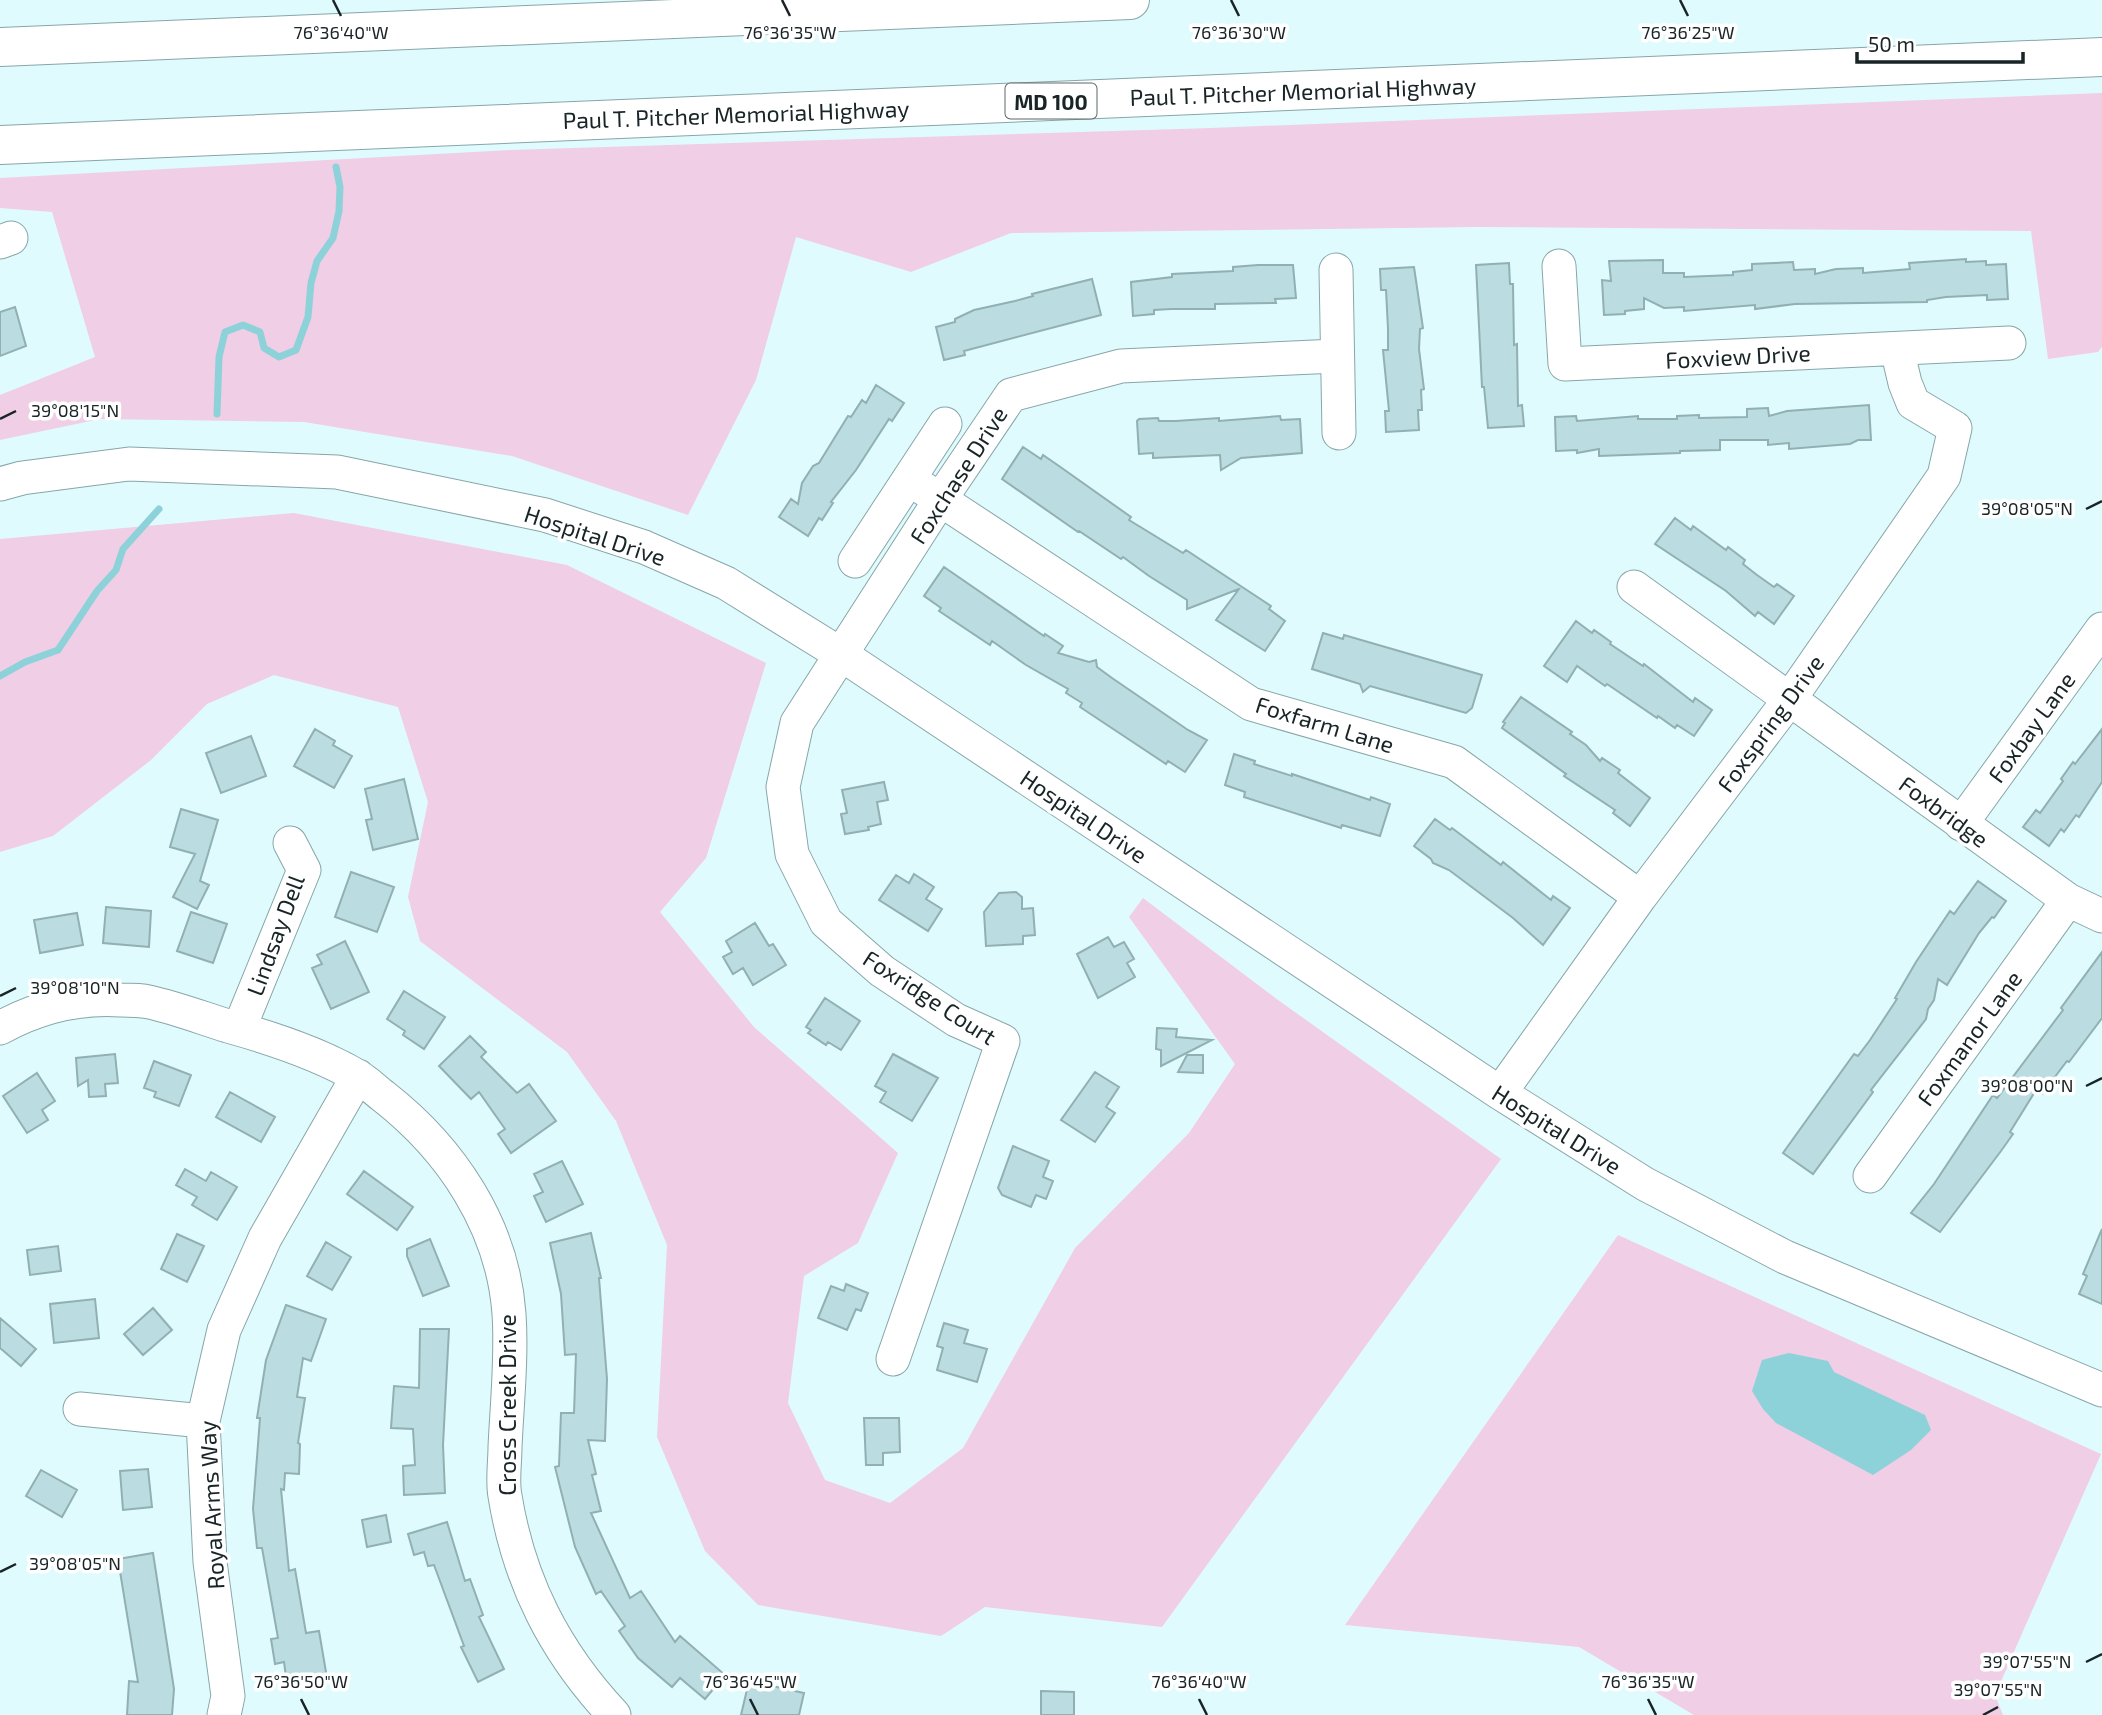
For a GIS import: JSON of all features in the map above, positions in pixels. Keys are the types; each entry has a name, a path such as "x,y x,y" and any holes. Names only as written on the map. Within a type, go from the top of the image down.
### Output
{"highway":[{"path":"0,47 1130,0"},
{"name":"Paul T. Pitcher Memorial Highway","path":"0,145 2102,57"}],"street":[{"name":"Foxview Drive","path":"1559,266 1565,364 2008,343"},
{"path":"1336,270 1339,433"},
{"name":"Foxspring Drive","path":"1500,1093 1640,897 1790,700 1944,477 1955,428 1913,403 1897,349"},
{"name":"Foxchase Drive","path":"842,655 940,500 1011,395 1121,366 1336,356"},
{"path":"855,561 945,424"},
{"name":"Hospital Drive","path":"0,484 22,478 129,464 337,472 545,515 644,547 726,583 842,655 1500,1093 1645,1184 1784,1257 2102,1390"},
{"name":"Foxfarm Lane","path":"909,479 1251,704 1454,762 1640,897"},
{"name":"Foxbridge","path":"1634,587 2068,900 2102,916"},
{"name":"Foxbay Lane","path":"1961,824 2102,629"},
{"name":"Foxridge Court","path":"842,655 797,723 783,787 792,854 826,922 882,971 956,1020 1003,1041 893,1359"},
{"name":"Lindsay Dell","path":"239,1029 304,870 290,843"},
{"name":"Foxmanor Lane","path":"1870,1176 2068,900"},
{"name":"Cross Creek Drive","path":"0,1028 27,1013 61,1003 97,998 147,1002 239,1029 319,1057 358,1076 400,1109 436,1144 456,1170 480,1210 493,1241 509,1314 504,1493 512,1535 526,1582 548,1627 587,1686 614,1715"},
{"name":"Royal Arms Way","path":"224,1715 228,1696 210,1562 203,1422 223,1330 265,1238 358,1076"},
{"path":"80,1409 203,1422"}],"shaded area":[{"path":"2102,93 2102,347 2098,352 2048,359 2031,231 1476,227 1011,233 911,272 796,237 756,380 688,515 512,456 304,422 100,419 0,440 0,395 95,357 52,212 0,208 0,178 510,150 1211,128"},
{"path":"294,513 567,565 766,663 706,858 660,912 754,1027 898,1153 858,1243 804,1276 788,1403 825,1480 890,1503 963,1448 1075,1248 1189,1133 1235,1064 1129,917 1143,898 1278,1000 1501,1159 1162,1627 985,1607 941,1636 758,1605 705,1551 657,1437 667,1245 616,1121 567,1052 420,941 408,897 428,802 398,707 274,675 207,704 151,760 53,836 0,852 0,539"},
{"path":"1618,1235 2101,1454 1995,1695 2003,1715 1694,1715 1579,1647 1345,1625"}],"water":[{"path":"1789,1353 1828,1361 1834,1372 1925,1415 1931,1430 1911,1450 1873,1475 1776,1423 1752,1391 1762,1360"}],"building":[{"path":"1966,259 1966,262 1986,261 1986,265 2006,264 2008,299 1987,300 1987,295 1946,297 1927,302 1795,304 1755,309 1755,305 1684,311 1684,307 1664,308 1644,298 1644,309 1625,311 1625,314 1604,315 1602,280 1611,281 1609,261 1663,260 1663,273 1684,273 1684,277 1733,275 1733,272 1752,270 1752,264 1793,262 1794,270 1815,269 1815,274 1836,269 1863,268 1863,273 1910,269 1909,263"},
{"path":"1509,263 1510,284 1513,284 1514,345 1517,344 1518,406 1522,405 1524,426 1488,428 1482,387 1476,265"},
{"path":"1293,265 1296,298 1275,299 1276,303 1215,304 1215,309 1154,310 1154,314 1133,316 1131,282 1172,277 1172,274 1233,271 1233,267"},
{"path":"1414,267 1423,328 1420,329 1419,349 1424,389 1421,390 1422,410 1418,410 1419,430 1386,432 1385,411 1389,411 1383,350 1388,350 1388,329 1386,290 1381,290 1380,269"},
{"path":"1092,279 1101,315 964,351 965,355 944,360 936,327 955,322 955,319 974,310"},
{"path":"15,307 26,346 0,356 0,312"},
{"path":"876,385 904,403 892,421 889,419 856,470 831,502 833,503 822,520 819,518 808,536 779,517 791,499 798,504 802,483 813,466 819,463 848,416 851,417 862,400 866,403"},
{"path":"1869,405 1871,440 1858,440 1850,444 1789,449 1789,443 1768,445 1768,440 1720,440 1720,450 1680,453 1599,456 1599,449 1577,453 1577,450 1556,451 1555,417 1576,416 1577,421 1638,416 1638,419 1677,419 1677,416 1699,415 1699,418 1747,417 1747,409 1768,408 1769,416 1787,411"},
{"path":"1280,416 1281,420 1300,419 1302,453 1241,458 1221,470 1220,455 1153,458 1153,453 1139,454 1139,419 1176,421 1219,418 1219,421"},
{"path":"1023,447 1041,459 1043,455 1059,466 1131,517 1129,520 1183,553 1186,550 1271,606 1269,609 1285,621 1265,651 1216,620 1239,589 1187,609 1187,600 1123,557 1121,559 1078,532 1002,479"},
{"path":"1675,518 1691,530 1693,526 1726,550 1728,547 1745,560 1743,564 1757,575 1794,596 1774,624 1758,612 1755,616 1726,591 1655,544"},
{"path":"944,567 1044,636 1045,634 1063,646 1058,653 1089,662 1096,660 1097,667 1112,678 1207,740 1185,772 1168,761 1166,764 1080,707 1082,703 1066,693 1068,689 1026,665 992,641 990,645 939,611 941,608 924,596"},
{"path":"1576,621 1592,633 1594,630 1643,666 1644,664 1693,702 1695,698 1712,710 1694,736 1677,725 1675,728 1658,716 1657,718 1577,666 1567,682 1544,666"},
{"path":"1323,633 1343,639 1344,635 1482,675 1472,708 1466,713 1370,686 1363,692 1360,684 1312,669"},
{"path":"1521,697 1572,732 1570,734 1586,745 1600,761 1602,758 1620,770 1618,773 1650,798 1630,826 1613,813 1615,810 1564,776 1566,774 1502,728 1505,723 1503,722"},
{"path":"315,729 335,741 333,745 352,756 334,788 294,766"},
{"path":"2102,729 2102,782 2079,817 2076,815 2064,832 2061,829 2049,846 2023,827 2036,810 2040,813 2073,762 2075,764"},
{"path":"251,736 266,776 221,793 206,753"},
{"path":"1234,754 1255,761 1254,764 1390,804 1380,836 1342,825 1341,828 1244,797 1245,792 1225,785"},
{"path":"404,779 418,839 373,850 366,820 372,819 365,789"},
{"path":"884,782 888,800 877,802 881,824 868,827 869,830 845,834 841,814 847,813 842,790"},
{"path":"181,809 218,820 200,881 209,885 197,909 173,897 195,854 170,847"},
{"path":"1435,819 1450,830 1452,828 1501,865 1503,862 1551,900 1553,896 1570,908 1543,945 1513,918 1449,870 1433,863 1414,846"},
{"path":"351,872 394,887 377,932 335,917"},
{"path":"914,874 934,887 926,899 942,909 928,931 879,900 896,875 909,883"},
{"path":"1978,881 2006,901 1979,933 1947,985 1938,979 1934,1000 1926,1019 1871,1090 1873,1092 1813,1174 1783,1153 1854,1054 1858,1056 1870,1040 1950,911 1954,914"},
{"path":"1016,892 1022,897 1022,909 1033,908 1035,935 1023,936 1023,944 986,946 984,912 999,893"},
{"path":"106,907 151,911 149,947 103,943"},
{"path":"191,912 227,924 213,963 177,951"},
{"path":"77,913 83,945 40,953 34,920"},
{"path":"755,923 769,946 773,944 786,965 753,985 743,968 733,974 723,957 732,952 726,941"},
{"path":"1108,937 1114,947 1124,942 1134,959 1127,963 1135,977 1098,998 1077,954"},
{"path":"345,941 369,992 331,1009 312,968 322,964 317,955"},
{"path":"2102,952 2102,1018 2042,1094 2036,1090 2010,1132 2013,1134 1940,1232 1911,1213 1934,1184 1993,1095 1997,1098 2063,1010 2061,1008"},
{"path":"404,991 445,1017 424,1049 403,1035 405,1031 387,1019"},
{"path":"825,998 860,1021 841,1050 828,1042 826,1045 808,1033 811,1030 806,1027"},
{"path":"1157,1028 1177,1029 1176,1037 1212,1040 1161,1066 1161,1050 1156,1049"},
{"path":"470,1036 486,1052 481,1057 517,1093 529,1084 556,1121 511,1153 498,1134 505,1129 479,1092 471,1099 439,1066"},
{"path":"115,1054 118,1083 105,1084 106,1096 89,1097 88,1080 78,1086 76,1058"},
{"path":"893,1054 938,1078 912,1121 880,1102 886,1092 875,1086"},
{"path":"1187,1055 1203,1055 1203,1073 1178,1072"},
{"path":"154,1061 191,1075 179,1106 154,1097 156,1092 144,1088"},
{"path":"1095,1072 1119,1087 1106,1107 1115,1113 1095,1142 1061,1120"},
{"path":"37,1073 55,1101 42,1110 48,1120 27,1133 3,1096"},
{"path":"230,1092 275,1117 261,1142 216,1117"},
{"path":"1013,1146 1049,1161 1043,1177 1053,1181 1046,1199 1036,1195 1031,1207 1002,1195 998,1188"},
{"path":"562,1161 583,1204 546,1222 534,1196 543,1192 534,1174"},
{"path":"185,1169 206,1181 211,1172 237,1187 217,1220 192,1205 197,1197 176,1185"},
{"path":"364,1171 413,1207 397,1230 347,1194"},
{"path":"2102,1229 2102,1304 2079,1294 2087,1276 2083,1274"},
{"path":"591,1233 601,1278 607,1379 605,1441 588,1440 596,1474 592,1475 601,1511 591,1513 630,1598 641,1591 675,1642 680,1636 725,1675 705,1699 680,1678 672,1687 638,1658 619,1631 625,1626 601,1591 596,1594 575,1547 555,1467 559,1466 561,1413 574,1413 576,1354 565,1355 561,1294 550,1243"},
{"path":"177,1234 204,1246 187,1282 161,1269"},
{"path":"430,1239 449,1286 423,1296 407,1256 407,1249"},
{"path":"326,1242 351,1257 332,1290 307,1276"},
{"path":"58,1246 61,1271 30,1275 27,1250"},
{"path":"846,1284 868,1293 861,1311 856,1309 847,1330 818,1318 831,1286 844,1291"},
{"path":"95,1299 99,1338 54,1343 50,1304"},
{"path":"286,1305 326,1319 311,1361 303,1358 297,1397 305,1398 298,1443 299,1474 285,1473 284,1490 281,1489 289,1571 295,1569 306,1633 319,1631 327,1678 287,1684 284,1662 275,1664 271,1639 278,1638 262,1548 257,1548 253,1509 260,1418 257,1418 266,1360"},
{"path":"153,1308 172,1330 143,1355 124,1334"},
{"path":"0,1318 36,1349 21,1366 0,1348"},
{"path":"944,1323 968,1330 964,1343 987,1349 977,1382 937,1370 943,1348 937,1346"},
{"path":"420,1329 449,1329 443,1445 445,1493 404,1495 403,1466 415,1465 413,1429 391,1428 394,1386 419,1388"},
{"path":"864,1418 899,1418 900,1452 883,1453 883,1465 866,1465"},
{"path":"148,1469 152,1507 123,1510 120,1471"},
{"path":"41,1470 77,1490 62,1517 26,1496"},
{"path":"386,1515 391,1542 367,1547 362,1520"},
{"path":"447,1522 465,1581 470,1579 483,1615 479,1617 504,1669 478,1682 461,1647 464,1646 434,1565 428,1566 424,1552 414,1555 408,1534"},
{"path":"153,1553 174,1689 172,1715 127,1715 129,1681 138,1682 118,1559"},
{"path":"749,1681 804,1693 799,1715 741,1715"},
{"path":"1041,1691 1074,1692 1074,1715 1041,1715"}],"waterway":[{"path":"217,414 219,357 225,332 243,325 260,332 264,348 279,357 296,350 308,317 311,283 317,261 333,238 339,211 340,187 336,167"},
{"path":"0,676 25,662 58,650 97,591 116,570 123,549 159,509"}]}
